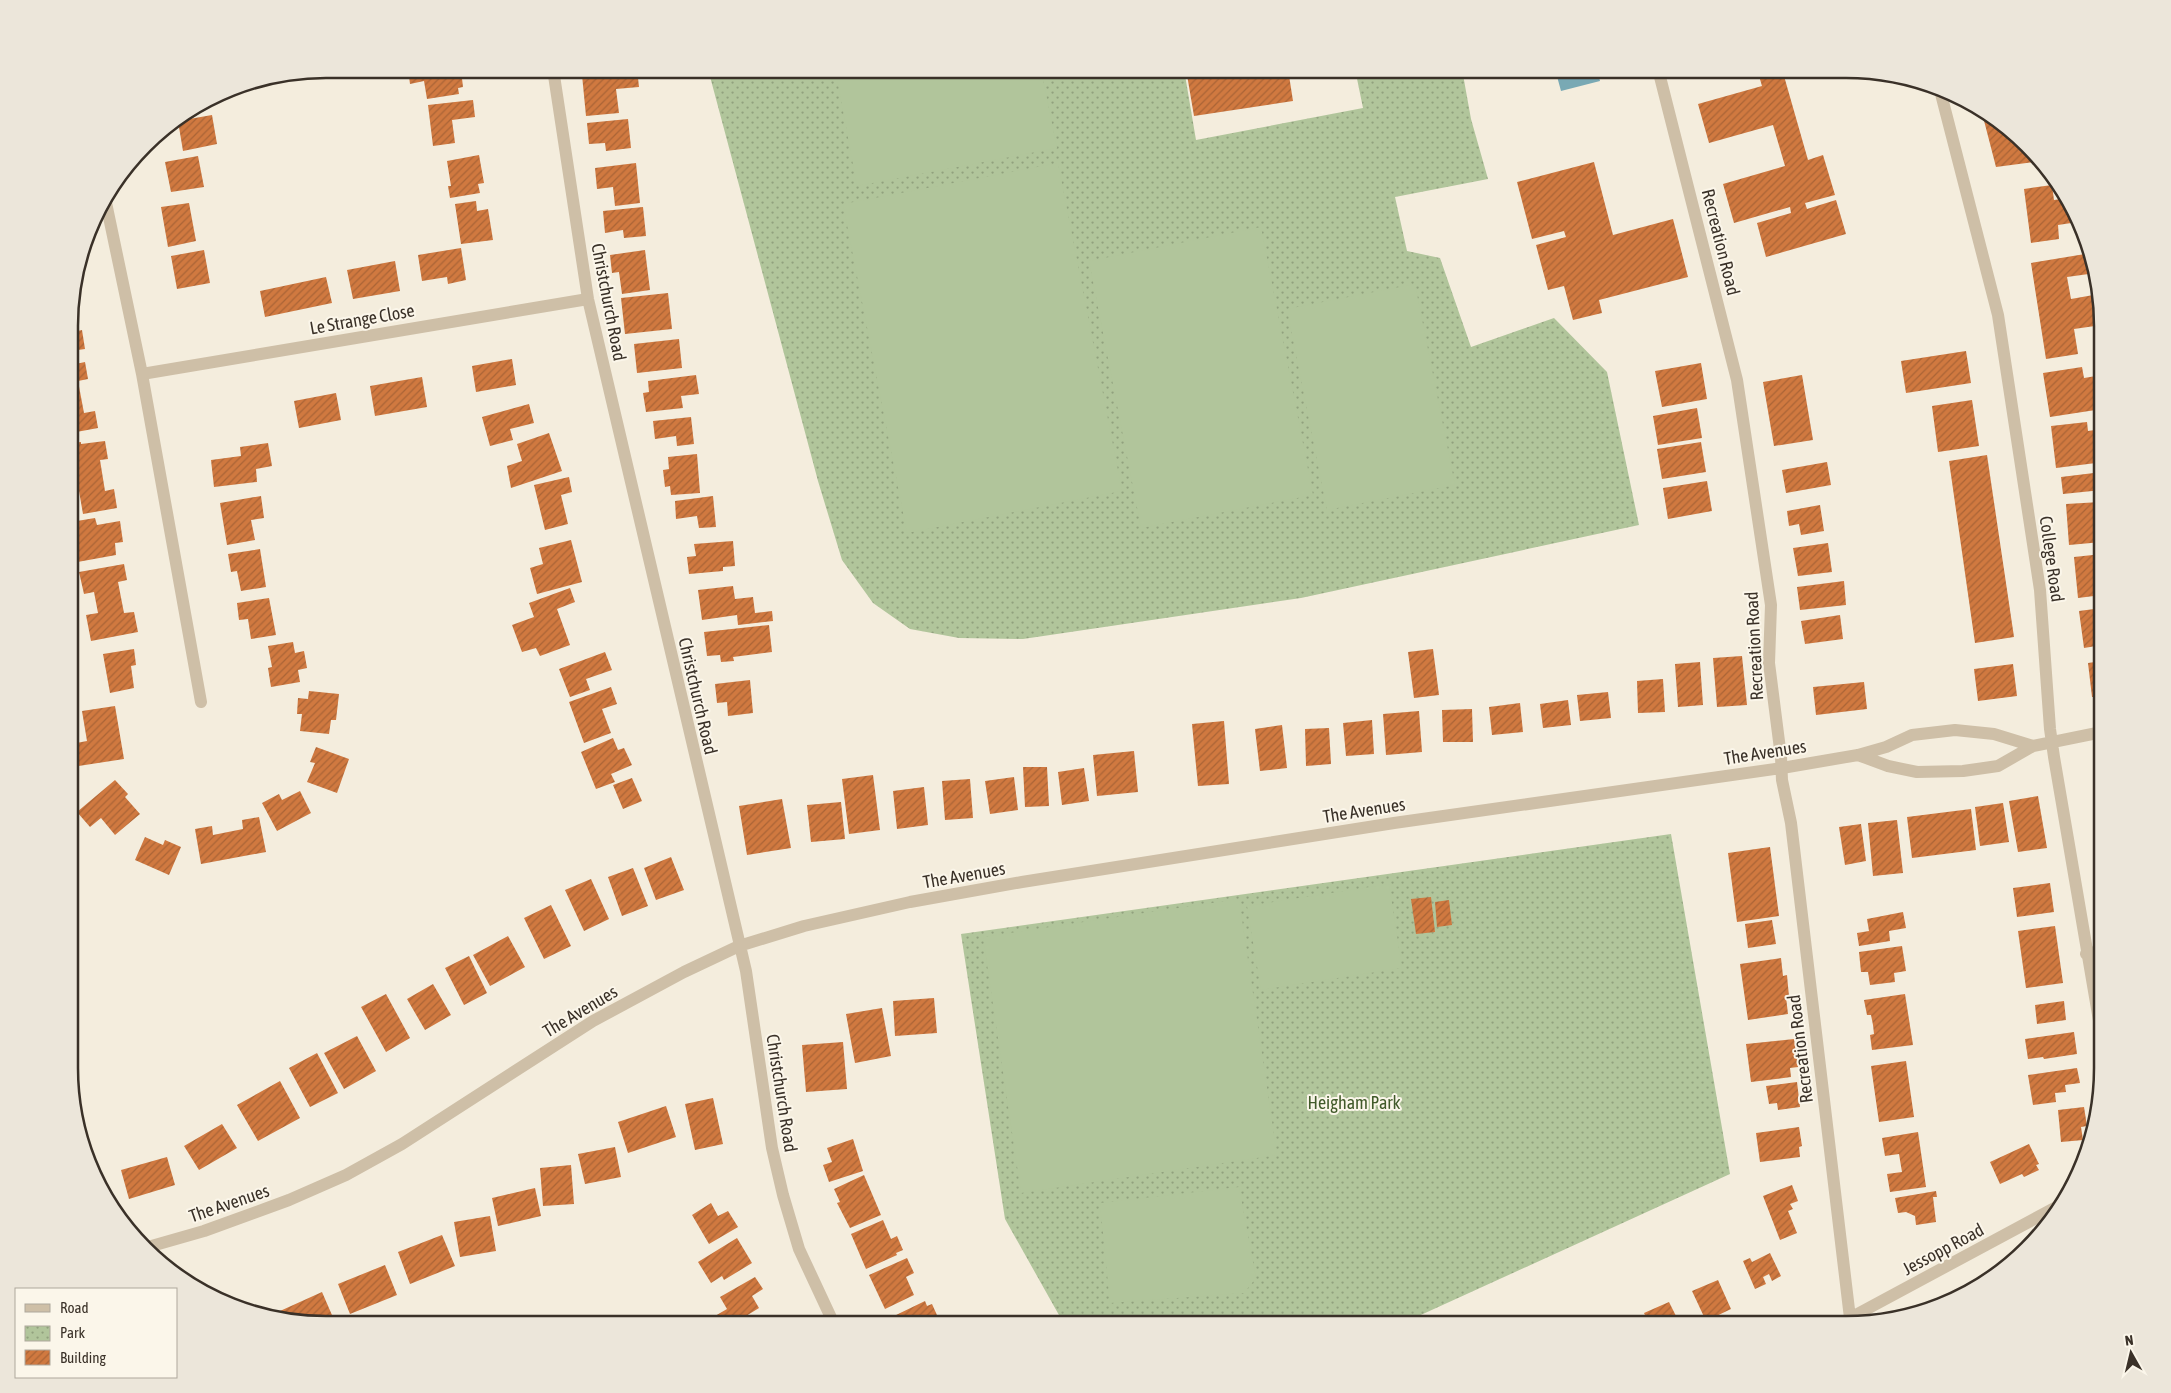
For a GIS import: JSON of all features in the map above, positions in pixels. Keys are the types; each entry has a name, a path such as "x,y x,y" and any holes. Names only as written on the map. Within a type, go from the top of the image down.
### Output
{"street":[{"name":"Christchurch Road","path":"553,78 588,299 746,972 772,1148 783,1196 799,1249 830,1316"},
{"name":"Recreation Road","path":"1660,78 1737,380 1771,605 1768,663 1782,780 1792,833 1844,1316"},
{"name":"College Road","path":"1942,96 1998,314 2040,590 2052,743 2093,991"},
{"path":"108,207 142,374 201,702"},
{"name":"Le Strange Close","path":"142,374 588,299"},
{"name":"The Avenues","path":"153,1246 204,1231 346,1176 402,1144 593,1021 684,972 739,946 804,926 910,902 1022,882 1394,823 1782,768 1858,755 1886,747 1912,735 1955,730 1994,734 2033,746"},
{"name":"The Avenues","path":"1858,755 1888,766 1918,772 1963,771 1998,766 2033,746 2093,734"},
{"path":"2086,954 2093,953"},
{"name":"Jessopp Road","path":"1855,1315 2047,1212"}],"green space":[{"path":"710,78 1186,78 1196,140 1363,108 1357,78 1464,78 1471,119 1488,179 1395,197 1407,251 1440,258 1471,347 1554,318 1607,372 1639,525 1301,598 1023,639 959,638 910,629 873,603 842,560 818,481"},
{"path":"837,78 1043,78 1057,148 857,186"},
{"path":"1058,163 1122,491 907,533 843,204"},
{"path":"1261,227 1313,495 1141,528 1089,261"},
{"path":"1415,284 1455,485 1327,510 1287,309"},
{"name":"Heigham Park","path":"1671,834 1730,1174 1419,1316 1060,1316 1005,1219 961,934"},
{"path":"1389,884 1402,968 1261,990 1247,906"},
{"path":"1239,899 1277,1155 1021,1193 983,937"},
{"path":"1239,1187 1256,1278 1244,1293 1110,1303 1100,1203"}],"water":[{"path":"1557,78 1599,78 1600,81 1561,91"}],"building":[{"path":"409,78 462,78 463,87 458,88 459,94 427,99 424,81 410,84"},
{"path":"582,78 638,78 639,87 616,89 619,113 586,116"},
{"path":"1188,78 1289,78 1293,101 1194,116"},
{"path":"1760,78 1785,78 1808,160 1823,155 1835,195 1805,203 1807,209 1836,200 1846,234 1766,257 1757,223 1791,213 1790,207 1734,223 1723,184 1785,166 1773,125 1709,143 1698,104 1762,86"},
{"path":"473,100 475,117 452,120 455,143 433,146 428,105"},
{"path":"212,115 217,144 183,151 179,126 188,119"},
{"path":"628,119 631,148 606,151 605,143 589,144 587,123"},
{"path":"1984,120 2009,139 2032,162 1996,167"},
{"path":"479,155 484,183 478,184 480,193 450,198 448,186 451,186 447,161"},
{"path":"198,156 204,187 171,192 165,162"},
{"path":"1594,162 1613,235 1673,219 1688,277 1599,300 1602,313 1573,320 1564,286 1548,290 1536,245 1566,237 1564,231 1532,239 1517,182"},
{"path":"636,163 640,203 615,206 613,187 597,189 595,168"},
{"path":"2050,185 2052,188 2054,200 2059,199 2071,223 2058,225 2059,239 2031,243 2024,189"},
{"path":"476,201 477,211 488,209 493,240 461,244 455,204"},
{"path":"189,203 196,241 168,247 161,207"},
{"path":"643,207 646,236 624,238 623,230 605,233 603,211"},
{"path":"461,248 466,280 448,284 447,277 422,281 418,255"},
{"path":"204,250 210,283 177,289 171,256"},
{"path":"645,250 650,290 622,294 619,272 612,273 610,255"},
{"path":"2083,254 2088,274 2067,277 2071,299 2091,295 2093,326 2074,329 2078,354 2046,359 2031,263"},
{"path":"395,261 400,291 353,299 347,270"},
{"path":"326,277 332,303 265,317 260,291"},
{"path":"668,293 672,329 625,334 621,298"},
{"path":"82,330 85,349 78,350 78,331"},
{"path":"679,339 682,368 637,373 634,344"},
{"path":"1966,351 1971,383 1906,393 1901,361"},
{"path":"512,359 516,385 476,392 472,366"},
{"path":"85,362 88,379 78,381 78,364"},
{"path":"1701,363 1707,399 1662,407 1655,371"},
{"path":"2082,367 2084,378 2093,376 2093,410 2050,417 2043,373"},
{"path":"696,375 699,394 681,396 683,408 646,412 643,393 649,392 648,381"},
{"path":"1802,375 1813,440 1774,446 1763,382"},
{"path":"422,377 427,407 375,416 370,386"},
{"path":"78,381 84,413 95,411 98,428 78,432"},
{"path":"336,393 341,420 299,428 294,401"},
{"path":"1972,400 1979,446 1938,452 1932,406"},
{"path":"529,404 534,423 510,429 513,440 490,446 482,417"},
{"path":"1697,408 1702,438 1658,445 1653,416"},
{"path":"691,417 694,444 677,446 676,436 655,439 653,421"},
{"path":"2087,422 2088,431 2093,430 2093,463 2056,468 2051,426"},
{"path":"549,433 562,471 511,488 507,466 522,461 517,444"},
{"path":"105,441 108,459 100,460 105,491 114,489 117,508 83,514 78,485 78,442 81,442 81,444"},
{"path":"1701,442 1706,472 1662,479 1657,449"},
{"path":"268,443 272,466 256,469 257,482 214,487 211,460 241,456 240,447"},
{"path":"697,454 700,493 671,495 670,486 665,487 663,470 669,469 668,457"},
{"path":"1987,455 2014,637 1975,643 1949,461"},
{"path":"1827,462 1831,485 1786,493 1782,470"},
{"path":"2093,473 2093,491 2063,494 2061,477"},
{"path":"569,477 572,492 561,495 568,524 545,530 534,485"},
{"path":"1707,481 1712,511 1668,519 1663,488"},
{"path":"261,496 264,518 251,520 255,540 227,545 220,503"},
{"path":"713,496 716,527 699,528 697,516 676,519 675,501"},
{"path":"2093,502 2093,543 2069,545 2066,504"},
{"path":"1820,505 1824,531 1801,535 1799,524 1789,526 1787,511"},
{"path":"95,518 97,525 120,521 123,542 115,543 116,555 78,562 78,521"},
{"path":"571,540 582,582 537,594 530,568 543,564 539,548"},
{"path":"733,541 735,566 723,567 723,571 689,574 687,557 696,556 694,544"},
{"path":"1828,543 1832,572 1798,576 1793,548"},
{"path":"260,549 266,587 241,591 237,571 231,572 228,554"},
{"path":"2093,555 2093,596 2078,598 2074,557"},
{"path":"124,564 127,580 118,582 124,613 134,612 138,632 91,641 86,615 98,613 94,592 84,594 79,572"},
{"path":"1844,581 1846,605 1800,610 1797,587"},
{"path":"733,586 735,599 753,597 755,613 772,611 773,621 738,625 737,615 702,620 698,590"},
{"path":"570,588 575,602 557,609 570,645 540,656 536,648 522,652 512,625 534,617 529,603"},
{"path":"269,598 276,635 251,639 248,619 239,620 237,603"},
{"path":"2093,609 2093,646 2084,648 2079,611"},
{"path":"1840,615 1843,639 1805,644 1801,621"},
{"path":"769,625 772,652 733,657 734,661 721,662 720,655 707,656 704,632"},
{"path":"293,642 295,653 304,651 307,668 298,670 300,682 271,687 268,668 272,667 268,646"},
{"path":"134,649 136,665 131,666 134,688 110,693 103,654"},
{"path":"1433,649 1439,695 1414,698 1408,652"},
{"path":"605,652 612,670 586,679 590,690 570,697 559,669"},
{"path":"1742,656 1747,705 1717,707 1713,658"},
{"path":"1700,662 1703,705 1678,707 1675,664"},
{"path":"2093,662 2093,697 2092,697 2088,663"},
{"path":"2013,664 2017,696 1978,701 1974,669"},
{"path":"1663,679 1665,712 1638,713 1637,681"},
{"path":"750,680 753,713 728,716 727,702 717,703 715,684"},
{"path":"1864,682 1867,709 1816,715 1813,687"},
{"path":"611,687 617,704 602,709 611,733 584,743 569,702"},
{"path":"309,691 339,694 336,720 331,720 329,734 300,731 302,714 297,714 298,698 308,699"},
{"path":"1608,692 1611,718 1580,721 1577,695"},
{"path":"1568,700 1571,725 1543,728 1540,704"},
{"path":"1520,703 1523,732 1492,735 1489,707"},
{"path":"115,706 124,759 78,766 78,743 87,741 82,711"},
{"path":"1472,709 1473,742 1443,742 1442,710"},
{"path":"1419,711 1422,752 1386,755 1383,714"},
{"path":"1372,720 1374,754 1346,756 1343,723"},
{"path":"1224,721 1229,784 1198,786 1192,724"},
{"path":"1282,725 1287,768 1260,771 1255,729"},
{"path":"1329,728 1331,764 1306,766 1305,729"},
{"path":"613,738 618,750 624,748 632,765 611,774 615,782 596,789 581,752"},
{"path":"316,747 349,759 337,793 307,782 315,763 310,762"},
{"path":"1134,751 1138,792 1097,796 1093,755"},
{"path":"1023,767 1047,767 1049,806 1025,807"},
{"path":"1084,768 1089,801 1062,805 1058,772"},
{"path":"873,775 880,830 849,834 842,779"},
{"path":"1014,777 1018,810 990,814 985,781"},
{"path":"632,778 642,801 623,809 613,785"},
{"path":"970,779 973,818 945,820 942,781"},
{"path":"115,780 128,794 125,797 140,814 115,835 101,818 90,827 78,811"},
{"path":"924,787 928,825 897,829 893,791"},
{"path":"300,791 311,813 277,831 262,803 279,794 282,800"},
{"path":"2038,796 2047,848 2018,852 2009,801"},
{"path":"782,799 791,848 747,855 739,806"},
{"path":"841,802 845,839 811,842 807,805"},
{"path":"2003,803 2009,842 1980,846 1975,807"},
{"path":"1971,809 1976,850 1912,858 1907,817"},
{"path":"259,817 266,852 201,864 195,829 212,826 213,835 243,829 242,820"},
{"path":"1897,820 1903,873 1873,876 1868,823"},
{"path":"1861,824 1866,861 1845,865 1839,827"},
{"path":"145,837 163,845 165,840 181,847 169,875 135,860"},
{"path":"1770,847 1779,916 1737,922 1728,853"},
{"path":"671,857 684,890 656,900 644,868"},
{"path":"633,868 648,906 622,916 608,877"},
{"path":"591,879 609,919 584,931 565,890"},
{"path":"2050,883 2054,912 2017,917 2013,888"},
{"path":"1431,897 1435,932 1416,934 1411,899"},
{"path":"1449,900 1452,925 1437,927 1435,902"},
{"path":"551,905 571,946 544,959 524,918"},
{"path":"1903,912 1906,928 1889,931 1890,941 1859,946 1857,933 1869,931 1867,919"},
{"path":"1772,920 1776,944 1748,948 1745,924"},
{"path":"2055,926 2063,983 2026,988 2018,931"},
{"path":"508,936 525,967 490,986 473,955"},
{"path":"1902,946 1906,971 1894,973 1895,982 1870,985 1868,972 1861,972 1859,952"},
{"path":"469,956 487,993 464,1005 445,968"},
{"path":"1781,958 1783,976 1787,975 1789,996 1786,997 1788,1014 1748,1020 1740,964"},
{"path":"433,984 451,1015 425,1030 407,999"},
{"path":"386,994 410,1038 386,1052 361,1007"},
{"path":"1905,994 1913,1045 1872,1050 1870,1035 1874,1034 1873,1025 1871,1015 1867,1015 1864,1000"},
{"path":"934,998 937,1033 895,1036 893,1001"},
{"path":"2064,1001 2066,1020 2037,1024 2035,1005"},
{"path":"882,1008 891,1056 855,1063 846,1014"},
{"path":"2074,1032 2077,1054 2044,1059 2043,1057 2028,1059 2025,1039"},
{"path":"357,1036 376,1071 344,1089 324,1053"},
{"path":"1794,1039 1798,1067 1790,1068 1791,1077 1751,1082 1746,1044"},
{"path":"843,1042 847,1089 806,1092 802,1045"},
{"path":"317,1053 338,1093 310,1107 289,1068"},
{"path":"1906,1061 1914,1117 1879,1122 1871,1066"},
{"path":"2077,1068 2080,1083 2065,1085 2066,1092 2055,1093 2056,1102 2033,1105 2028,1075"},
{"path":"280,1081 300,1118 258,1141 237,1105"},
{"path":"1797,1082 1800,1107 1778,1110 1777,1103 1769,1104 1766,1086"},
{"path":"713,1098 723,1144 695,1150 685,1104"},
{"path":"666,1106 676,1137 628,1153 618,1122"},
{"path":"2084,1107 2087,1125 2081,1127 2082,1140 2061,1142 2058,1110"},
{"path":"222,1124 237,1148 199,1170 184,1146"},
{"path":"1799,1127 1802,1146 1799,1147 1800,1157 1760,1162 1756,1133"},
{"path":"1918,1132 1926,1187 1890,1192 1887,1174 1902,1172 1899,1154 1885,1156 1882,1138"},
{"path":"853,1139 863,1171 829,1182 823,1165 832,1162 827,1148"},
{"path":"2029,1144 2039,1164 2036,1165 2039,1170 2024,1177 2022,1174 2000,1184 1990,1162"},
{"path":"615,1147 621,1177 585,1184 578,1154"},
{"path":"167,1157 175,1185 129,1199 121,1170"},
{"path":"571,1165 574,1204 543,1206 540,1168"},
{"path":"864,1175 881,1215 850,1228 837,1203 840,1202 834,1189"},
{"path":"1792,1185 1798,1201 1790,1204 1793,1209 1788,1211 1797,1233 1780,1240 1763,1196"},
{"path":"535,1188 541,1216 498,1226 492,1198"},
{"path":"1936,1191 1937,1197 1933,1197 1936,1222 1916,1225 1915,1216 1906,1212 1898,1213 1895,1198"},
{"path":"711,1203 718,1216 728,1211 738,1227 709,1244 692,1215"},
{"path":"490,1216 496,1251 460,1257 454,1222"},
{"path":"883,1220 891,1239 897,1236 903,1250 896,1253 897,1255 866,1269 851,1234"},
{"path":"442,1235 455,1266 410,1284 398,1252"},
{"path":"737,1238 752,1263 724,1280 722,1276 711,1283 698,1262"},
{"path":"1770,1253 1781,1276 1772,1281 1769,1274 1763,1277 1766,1284 1755,1289 1743,1261 1750,1258 1752,1262"},
{"path":"907,1258 914,1273 906,1277 914,1295 885,1309 869,1275"},
{"path":"385,1265 397,1295 350,1314 338,1284"},
{"path":"755,1277 763,1289 752,1296 759,1308 746,1316 715,1316 727,1309 720,1297"},
{"path":"1718,1280 1731,1309 1716,1316 1704,1316 1692,1291"},
{"path":"322,1292 332,1316 309,1315 280,1311"},
{"path":"925,1301 927,1306 932,1304 937,1316 894,1316"},
{"path":"1669,1302 1676,1316 1645,1316 1644,1313"}]}
